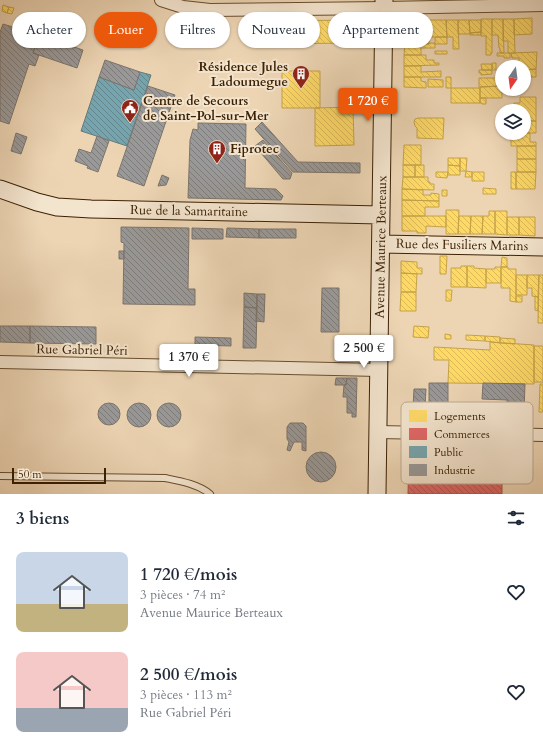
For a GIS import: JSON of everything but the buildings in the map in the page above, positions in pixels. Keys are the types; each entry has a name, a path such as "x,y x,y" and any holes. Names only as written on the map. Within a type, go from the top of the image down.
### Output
{"street":[{"path":"161,0 183,7 210,10 384,4 543,6"},
{"name":"Avenue Maurice Berteaux","path":"377,494 384,4"},
{"name":"Rue de la Samaritaine","path":"0,189 37,202 57,207 381,215"},
{"name":"Rue des Fusiliers Marins","path":"381,244 543,247"},
{"name":"Rue Gabriel Péri","path":"0,362 379,370"},
{"path":"378,432 401,432"},
{"path":"533,435 543,435"}],"lane":[{"path":"0,476 165,478 200,487 210,494"}],"place":[{"name":"Résidence Jules Ladoumegue","path":"301,89"},
{"name":"Centre de Secours de Saint-Pol-sur-Mer","path":"130,123"},
{"name":"Fiprotec","path":"217,164"}]}
